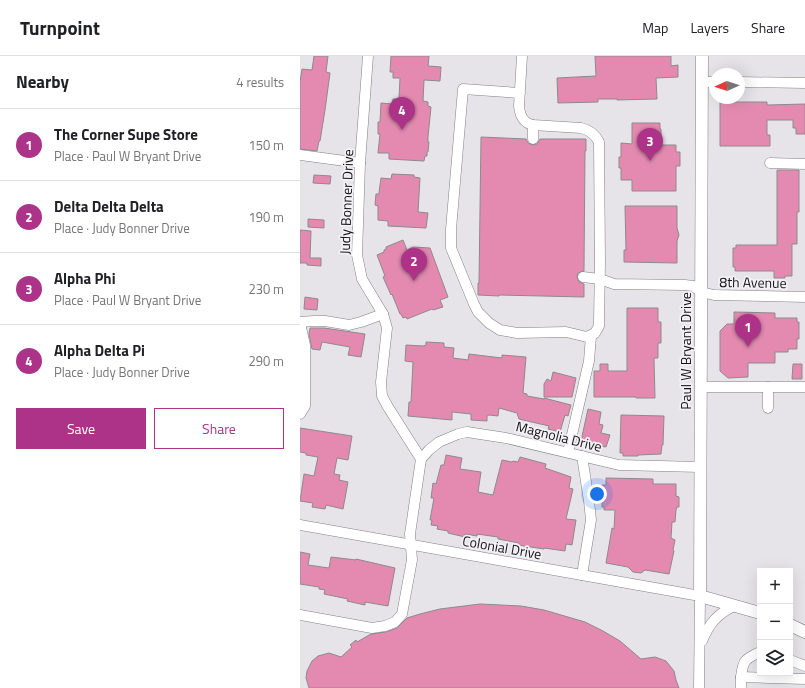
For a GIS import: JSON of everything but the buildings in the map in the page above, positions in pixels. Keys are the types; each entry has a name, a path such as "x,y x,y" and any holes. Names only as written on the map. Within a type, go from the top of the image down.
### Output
{"main road":[{"name":"Paul W Bryant Drive","path":"700,596 702,56"},
{"path":"700,596 757,612"},
{"path":"793,626 805,632"}],"street":[{"name":"Judy Bonner Drive","path":"368,56 357,211 357,255 362,280 383,314 386,328 381,382 382,396 421,459"},
{"path":"520,93 463,89 451,230 451,248 474,304 480,314 489,323 500,330 518,333 566,332 583,336 591,336 595,333 599,326 599,142 588,130 581,128 533,125 527,123 520,113 522,56"},
{"path":"702,82 709,82"},
{"path":"745,82 805,83"},
{"path":"533,125 533,139"},
{"path":"300,155 360,163"},
{"path":"770,163 805,164"},
{"name":"8th Avenue","path":"584,277 600,279 614,284 693,286 700,292 714,295 805,297"},
{"path":"300,414 305,406 305,345 300,322 325,321 349,325 383,314"},
{"path":"568,452 590,361 591,336"},
{"path":"700,387 805,387"},
{"path":"768,387 768,408"},
{"name":"Magnolia Drive","path":"421,459 428,450 439,442 467,432 506,438 619,465 700,467"},
{"path":"582,456 591,520 582,575"},
{"path":"300,615 372,628 385,626 395,622 402,614 405,605 412,560 410,534 421,459"},
{"name":"Colonial Drive","path":"300,525 700,596"},
{"name":"Paul W Bryant Drive","path":"699,688 700,596"},
{"name":"Paul W Bryant Drive","path":"700,647 706,629 725,610 734,606"},
{"path":"741,688 742,664 749,657 757,653"},
{"path":"793,661 805,666"},
{"path":"741,677 805,679"}],"place":[{"name":"Alpha Delta Pi","path":"402,130"},
{"name":"Alpha Phi","path":"650,161"},
{"name":"Delta Delta Delta","path":"414,281"},
{"name":"The Corner Supe Store","path":"748,347"}]}
